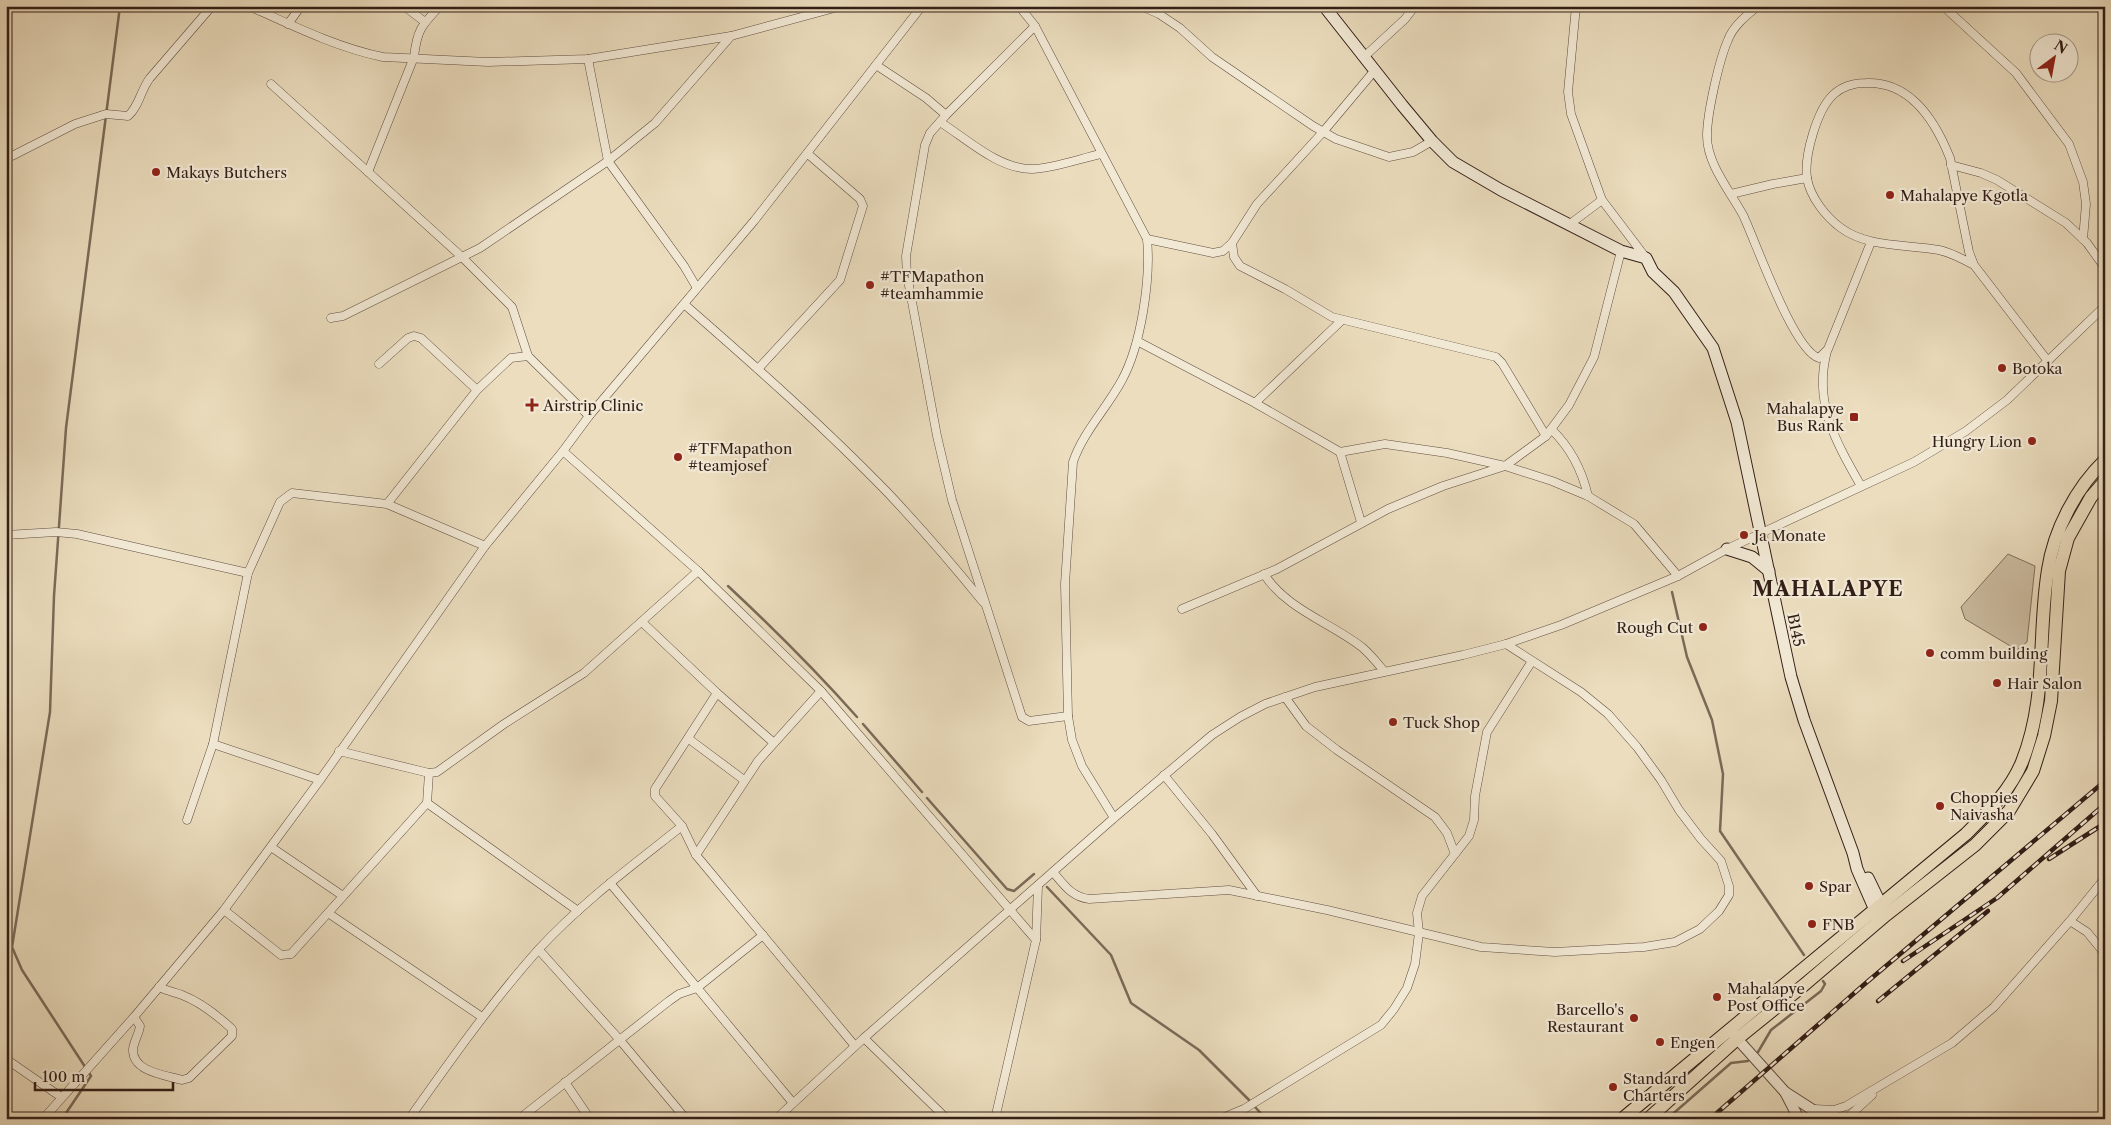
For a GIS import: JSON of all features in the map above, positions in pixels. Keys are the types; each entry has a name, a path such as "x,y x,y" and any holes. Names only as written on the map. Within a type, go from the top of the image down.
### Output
{"highway":[{"path":"1648,1119 1966,834 1998,801 2021,763 2032,734 2039,698 2048,568 2067,512 2081,489 2105,460"},
{"path":"1622,1119 1728,1030 1880,912 1992,829 2009,811 2033,771 2044,736 2051,701 2059,571 2068,538 2091,497 2105,481"}],"main road":[{"path":"1324,6 1432,141 1463,169 1621,251 1646,258"},
{"name":"B145","path":"1646,258 1653,272 1674,292 1713,348 1732,406 1791,677 1804,720 1853,853 1880,912"},
{"path":"1727,549 1752,557 1769,571"}],"street":[{"path":"6,158 75,124 106,114 128,116 145,84 212,6"},
{"path":"249,6 288,24 368,54 383,57 488,62 588,59 731,36 842,6"},
{"path":"288,24 301,6"},
{"path":"404,6 425,22"},
{"path":"368,172 414,57 416,37 425,22 440,6"},
{"path":"44,1119 61,1097 159,988 224,910 272,847 485,546 563,451 589,416 754,221 922,6"},
{"path":"1019,6 1035,26 1147,239 1149,256 1137,341 1122,381 1078,448 1073,462 1064,584 1068,716 1072,740 1082,766 1114,818"},
{"path":"1141,6 1159,14 1180,28 1212,57 1336,139 1389,157 1413,152 1432,141"},
{"path":"1365,56 1405,19 1415,6"},
{"path":"1576,6 1568,92 1570,108 1602,200 1646,258"},
{"path":"1758,6 1736,27 1728,39 1712,96 1707,136 1711,155 1743,216 1786,314 1814,356 1819,358 1828,349"},
{"path":"1943,6 2016,73 2069,144 2083,182 2086,204 2083,239"},
{"path":"1035,26 930,133 925,145 906,256 907,275 937,436 952,500 1022,717 1029,721 1068,716"},
{"path":"331,318 344,316 480,248 608,161 655,123 731,36"},
{"path":"588,59 608,161 684,266 697,288"},
{"path":"876,65 926,98 946,115"},
{"path":"1147,239 1214,253 1223,251 1232,243 1256,204 1323,132 1376,70"},
{"path":"1974,265 1941,250 1871,242 1842,229 1826,216 1814,197 1807,178 1810,147 1816,125 1824,106 1835,93 1848,85 1880,82 1894,86 1906,93 1930,120 1945,144 1969,252 1974,265 2047,360"},
{"path":"271,84 512,306 528,356 589,416"},
{"path":"940,122 997,160 1018,167 1034,169 1101,154"},
{"path":"758,369 840,280 863,206 860,199 808,154"},
{"path":"1951,165 1981,172 1997,180 2066,223 2083,239 2105,268"},
{"path":"1731,194 1807,178"},
{"path":"1570,224 1602,200"},
{"path":"1861,486 1840,447 1827,416 1822,377 1828,349 1871,242"},
{"path":"1232,243 1234,258 1240,266 1285,289 1319,311 1341,321 1496,357 1502,363 1546,436"},
{"path":"1182,609 1264,574 1361,522 1443,486 1505,466 1546,436 1569,405 1594,357 1621,251"},
{"path":"684,304 758,369 887,492 938,547 986,606"},
{"path":"776,1119 1009,909 1212,735 1265,704 1285,697 1315,687 1506,644 1561,625 1678,576 1727,549 1914,462 1966,431 2007,400 2105,306"},
{"path":"1255,403 1341,321"},
{"path":"379,364 408,338 414,336 421,338 477,390"},
{"path":"1137,341 1255,403 1340,452 1385,444 1447,453 1505,466 1552,480 1588,496 1634,524 1647,537 1678,576"},
{"path":"387,504 477,390 511,358 528,356"},
{"path":"1551,429 1562,439 1583,475 1588,496"},
{"path":"563,451 698,571 821,691 1036,940"},
{"path":"1340,452 1361,522"},
{"path":"188,820 213,744 248,573 280,502 288,496 297,494 387,504 485,546"},
{"path":"6,535 56,532 78,534 248,573"},
{"path":"339,751 429,773 437,772 504,724 584,672 698,571"},
{"path":"1264,574 1271,585 1284,597 1364,649 1384,671"},
{"path":"642,622 774,744"},
{"path":"1053,872 1070,892 1079,898 1089,899 1217,889 1257,896 1481,947 1555,952 1644,947 1675,942 1700,929 1719,911 1729,895 1729,886 1721,861 1679,810 1661,780 1637,747 1596,703 1506,644"},
{"path":"1220,1119 1244,1109 1381,1024 1394,1009 1408,988 1415,964 1418,933 1417,914 1422,896 1469,836 1474,820 1475,796 1487,732 1532,661"},
{"path":"696,855 744,780 821,691"},
{"path":"717,693 656,790 655,796 682,826 696,855 855,1046"},
{"path":"1285,697 1306,726 1337,750 1435,818 1447,833 1455,854"},
{"path":"689,739 744,780"},
{"path":"213,744 320,780"},
{"path":"224,910 281,955 291,954 427,803 429,773"},
{"path":"1164,775 1212,834 1257,896"},
{"path":"427,803 578,911"},
{"path":"408,1119 482,1017 539,950 578,911 610,883 682,826"},
{"path":"272,847 343,896"},
{"path":"1813,1114 1846,1106 1952,1043 1994,1007 2070,921 2105,878"},
{"path":"610,883 793,1103"},
{"path":"995,1119 1036,940 1038,886"},
{"path":"328,913 482,1017"},
{"path":"2070,921 2087,932 2105,954"},
{"path":"519,1119 669,1001 679,994 697,988 763,936"},
{"path":"539,950 619,1039 686,1119"},
{"path":"134,1017 140,1026 133,1047 136,1061 142,1068 182,1080 189,1078 232,1036 232,1029 199,1004 181,994 170,993 159,988"},
{"path":"1728,1030 1785,1092 1813,1114 1827,1119"},
{"path":"864,1038 947,1119"},
{"path":"6,1059 61,1097"},
{"path":"1846,1119 1893,1078"},
{"path":"564,1082 590,1119"},
{"path":"1785,1092 1799,1119"}],"shaded area":[{"path":"2008,554 2035,566 2027,642 2017,650 1965,619 1961,607"}],"waterway":[{"path":"62,1119 91,1076 22,970 12,947 50,712 54,596 66,428 120,6"},
{"path":"728,586 794,650 857,717"},
{"path":"1672,592 1687,657 1712,720 1723,774 1720,831 1804,955"},
{"path":"863,724 922,792"},
{"path":"927,798 1007,889 1014,891 1034,874"},
{"path":"1047,887 1111,955 1131,1003 1199,1050 1249,1100"},
{"path":"1758,1052 1771,1030 1821,991 1825,984 1823,981"},
{"path":"1667,1119 1731,1063 1748,1061"},
{"path":"1255,1107 1266,1119"}],"railway":[{"path":"1710,1119 1867,982 2105,781"},
{"path":"1903,961 1997,898 2105,804"},
{"path":"2049,859 2105,823"},
{"path":"1878,1001 1988,911"}],"place":[{"name":"Makays Butchers","path":"156,172"},
{"name":"Mahalapye Kgotla","path":"1890,195"},
{"name":"#TFMapathon #teamhammie","path":"870,285"},
{"name":"Botoka","path":"2002,368"},
{"name":"Airstrip Clinic","path":"532,405"},
{"name":"Mahalapye Bus Rank","path":"1854,417"},
{"name":"Hungry Lion","path":"2032,441"},
{"name":"#TFMapathon #teamjosef","path":"678,457"},
{"name":"Ja Monate","path":"1744,535"},
{"name":"Rough Cut","path":"1703,627"},
{"name":"comm building","path":"1930,653"},
{"name":"Hair Salon","path":"1997,683"},
{"name":"Tuck Shop","path":"1393,722"},
{"name":"Choppies Naivasha","path":"1940,806"},
{"name":"Spar","path":"1809,886"},
{"name":"FNB","path":"1812,924"},
{"name":"Mahalapye Post Office","path":"1717,997"},
{"name":"Barcello's Restaurant","path":"1634,1018"},
{"name":"Engen","path":"1660,1042"},
{"name":"Standard Charters","path":"1613,1087"}],"district":[{"name":"MAHALAPYE","path":"1828,589"}]}
